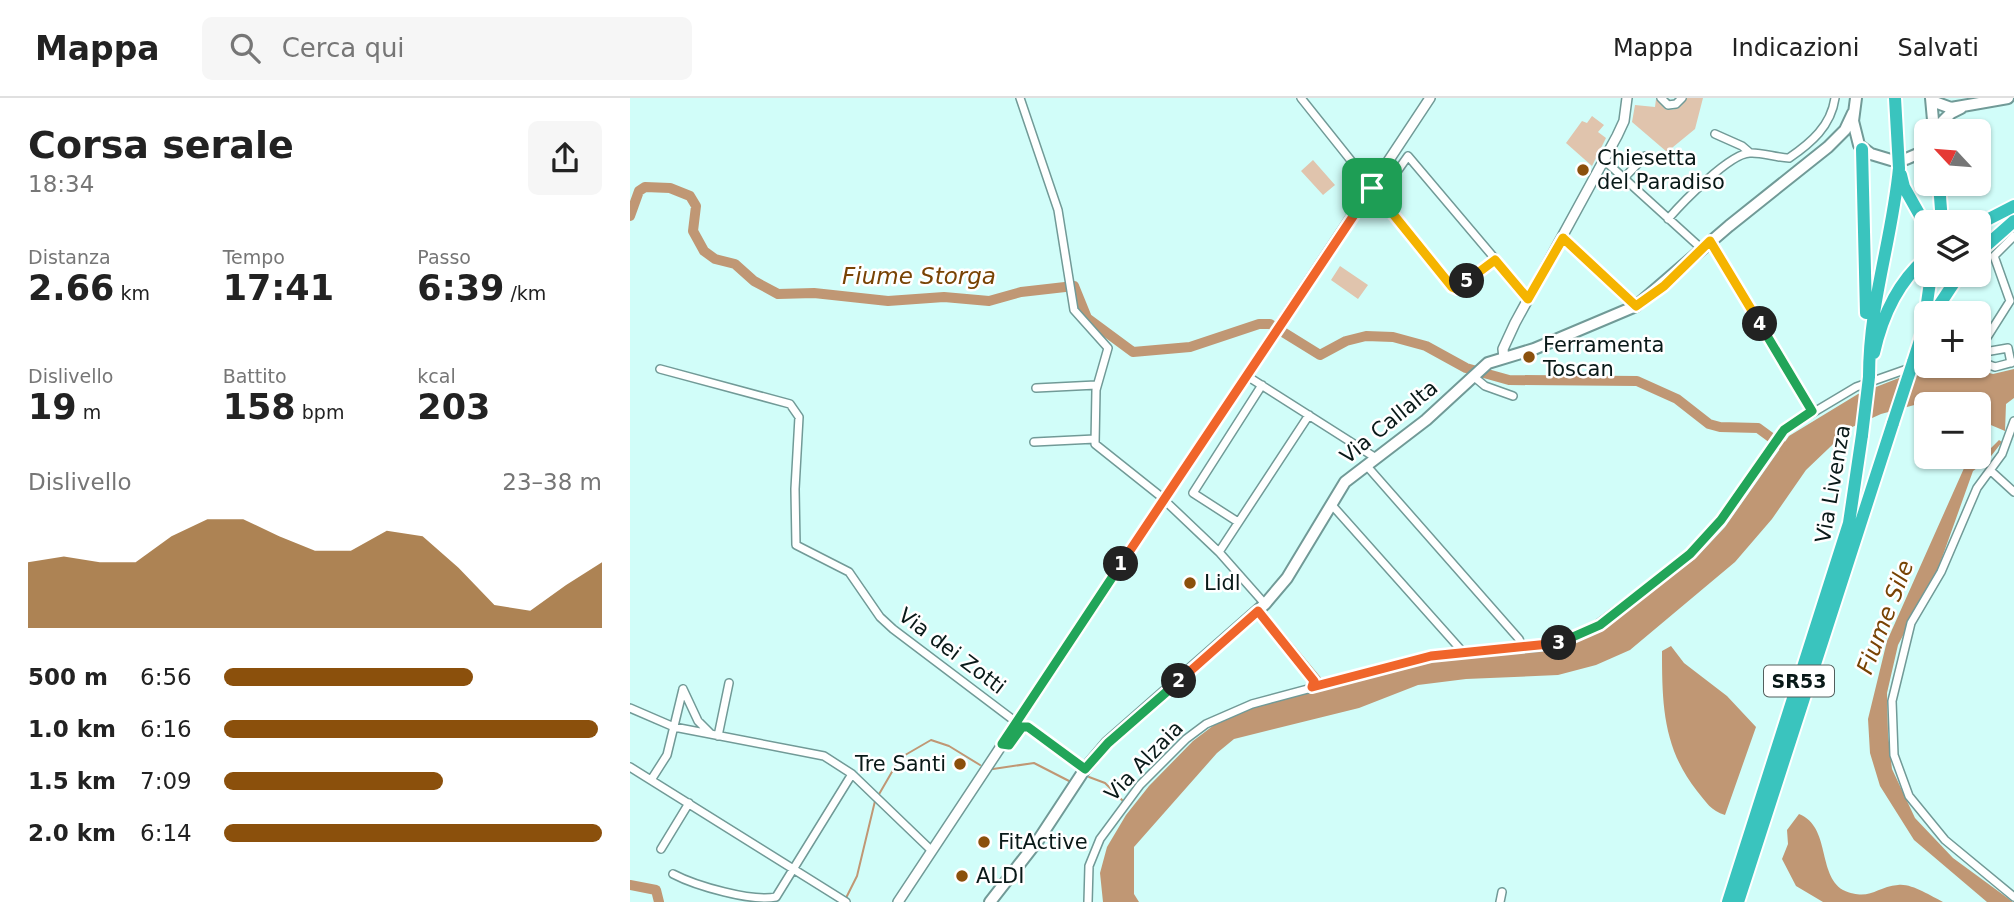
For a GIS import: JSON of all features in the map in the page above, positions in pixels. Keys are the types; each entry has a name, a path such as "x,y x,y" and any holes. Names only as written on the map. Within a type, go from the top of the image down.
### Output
{"highway":[{"name":"SR53","path":"1895,98 1899,162 1904,187 1917,210"},
{"path":"1860,147 1869,336"},
{"name":"Via Livenza","path":"1728,902 1849,523 1869,377 1869,336 1899,162"},
{"path":"1991,218 2014,206"},
{"path":"1991,241 2014,221"},
{"path":"1869,377 1878,336 1888,311 1899,289 1914,272"},
{"name":"Via Livenza","path":"1738,902 1914,359"}],"main road":[{"path":"1856,98 1853,113 1860,147"},
{"path":"1933,119 1932,99 1951,107 2003,98"},
{"path":"1945,119 1951,113 1967,106"},
{"name":"Via Callalta","path":"990,902 1039,839 1085,769 1133,719 1261,608 1293,569 1345,482 1426,420 1485,365 1534,349 1636,306 1706,245 1828,147 1845,130 1853,113"},
{"path":"1828,147 1860,147 1899,162 1914,156"}],"street":[{"path":"1020,98 1058,210 1069,292 1077,317 1107,343 1108,348 1097,385 1097,445"},
{"path":"1301,98 1455,289 1495,260"},
{"path":"1421,114 1424,98"},
{"path":"898,902 1430,98"},
{"path":"1504,358 1505,344 1624,121 1627,98"},
{"path":"1661,98 1668,105 1676,104 1682,98"},
{"path":"1715,134 1749,152 1789,158 1811,143 1829,120 1835,98"},
{"path":"1668,219 1719,170 1749,152"},
{"path":"1379,197 1408,156 1528,299"},
{"path":"1624,178 1645,156"},
{"path":"1605,161 1668,219 1706,245 1812,411"},
{"path":"1991,332 2010,301 1995,253 2014,236"},
{"path":"1563,238 1636,306"},
{"path":"1991,350 2008,348 2013,362 1996,367 1991,365"},
{"name":"Via Alzaia","path":"1088,902 1086,883 1092,853 1124,803 1186,739 1206,724 1241,708 1431,656 1523,649 1554,644 1586,633 1685,559 1721,520 1775,441 1812,411 1856,387 1914,367"},
{"name":"Via dei Zotti","path":"660,369 790,404 799,417 794,489 796,545 849,572 880,617 892,629 1016,722"},
{"path":"1247,376 1376,458"},
{"path":"1473,376 1485,386 1513,396"},
{"path":"1036,388 1097,385"},
{"path":"1238,522 1193,493 1262,385"},
{"path":"1219,552 1309,415"},
{"path":"2014,421 2010,438 1991,471 1977,488 1941,572 1911,622 1892,701 1892,739 1903,784 1917,807 1945,840 2014,897"},
{"path":"1034,442 1097,445 1164,501 1219,552 1314,681 1312,687"},
{"path":"1366,465 1519,639 1523,649"},
{"path":"1991,471 2014,492"},
{"path":"1331,504 1462,652"},
{"path":"715,735 729,683"},
{"path":"651,780 667,755 683,689 698,721 715,735"},
{"path":"630,708 674,727 824,756 852,774 874,793 931,850"},
{"path":"1002,744 1009,745 1022,727 1028,727 1085,769"},
{"path":"630,767 845,900"},
{"path":"673,874 702,890 766,902 776,897 796,869 852,774"},
{"path":"661,849 689,803"},
{"path":"1500,902 1502,892"}],"shaded area":[{"path":"1685,98 1703,98 1695,129 1667,152 1632,122 1635,105 1655,107 1656,99 1665,109 1672,110 1678,108"},
{"path":"1592,116 1604,125 1598,132 1606,138 1592,166 1566,143 1582,121 1587,123"},
{"path":"1313,160 1335,185 1323,195 1301,171"},
{"path":"1340,266 1368,285 1358,299 1331,280"},
{"path":"2014,369 2014,398 2006,404 2005,431 1991,425 1991,392 1914,392 1914,405 1881,414 1850,428 1806,470 1772,519 1735,562 1630,650 1596,665 1558,675 1466,679 1418,685 1359,708 1234,739 1217,753 1134,847 1134,894 1139,902 1103,902 1100,873 1107,847 1126,815 1149,786 1193,741 1218,722 1252,708 1408,666 1451,656 1563,645 1602,629 1696,558 1725,527 1789,436 1858,394 1914,372 1914,378 1991,378 1991,373"},
{"path":"1999,440 2002,442 1991,456 1991,448"},
{"path":"1964,469 1976,469 1938,569 1898,645 1887,693 1888,734 1892,769 1915,818 1953,858 2013,902 1987,902 1914,840 1880,786 1870,753 1868,719 1887,641"},
{"path":"1671,646 1684,663 1727,696 1756,727 1725,815 1712,809 1697,791 1686,775 1671,742 1664,707 1662,651"},
{"path":"1799,814 1809,820 1816,829 1830,873 1835,883 1843,890 1860,895 1903,885 1921,890 1943,902 1823,902 1796,886 1782,859 1788,844 1787,830"}],"waterway":[{"name":"Fiume Storga","path":"630,216 639,191 645,187 670,188 690,196 696,206 693,231 704,251 715,259 735,264 754,281 778,294 814,293 888,301 944,297 989,301 1021,292 1074,286 1087,318 1133,352 1190,347 1259,324 1270,324 1320,355 1346,341 1366,336 1393,337 1426,346 1466,368 1509,380 1637,381 1677,399 1709,424 1758,428 1784,447"},
{"path":"1267,614 1324,683"},
{"path":"878,796 900,758 931,740 949,746 980,765"},
{"path":"993,769 1034,763 1071,782"},
{"path":"1089,777 1105,783 1124,802"},
{"path":"846,898 857,876 875,801"},
{"path":"630,885 656,890 659,902"}],"place":[{"name":"Chiesetta del Paradiso","path":"1583,170"},
{"name":"Ferramenta Toscan","path":"1529,357"},
{"name":"Lidl","path":"1190,583"},
{"name":"Tre Santi","path":"960,764"},
{"name":"FitActive","path":"984,842"},
{"name":"ALDI","path":"962,876"}],"route":[{"path":"1372,188 1455,289 1495,260 1528,299 1563,238 1636,306 1664,286 1710,241 1812,411 1777,438 1721,520 1690,554 1600,625 1572,639 1541,647 1431,656 1312,687 1314,681 1258,611 1133,719 1085,769 1028,727 1022,727 1009,745 1002,744 1314,273 1372,188"}],"water label":[{"name":"Fiume Sile","path":"1885,617"}]}
